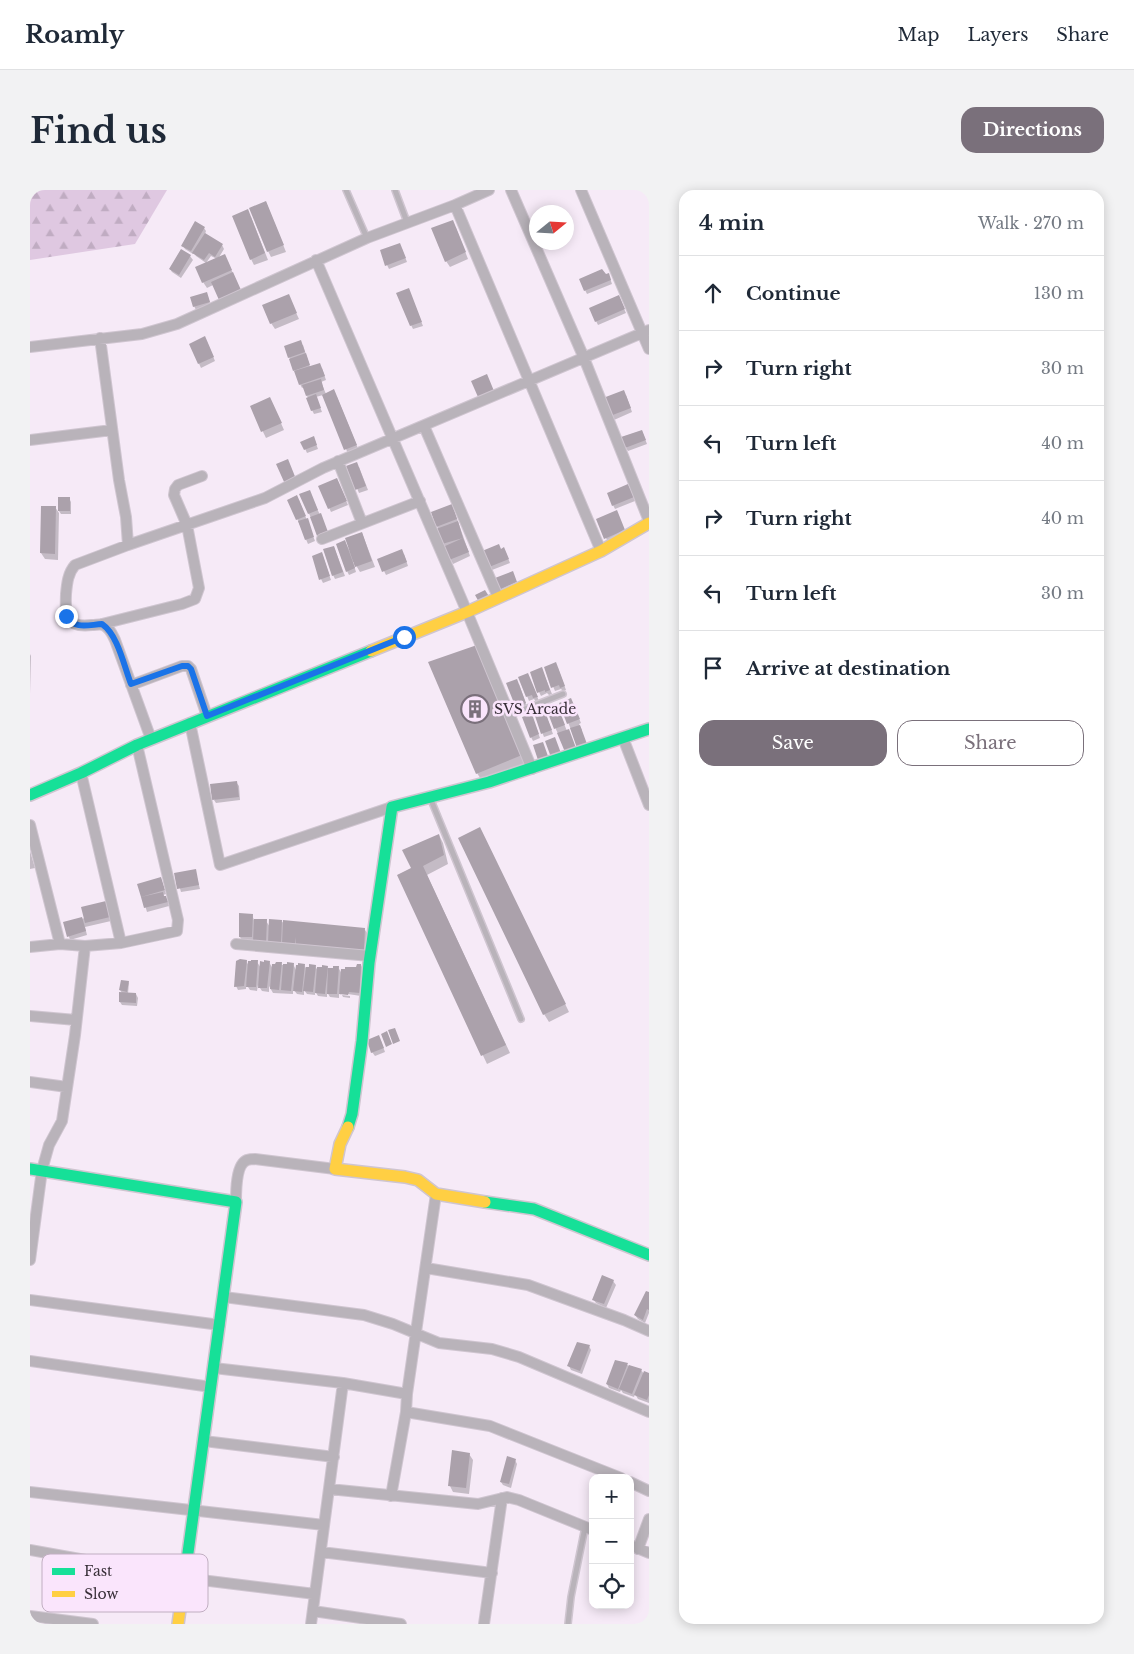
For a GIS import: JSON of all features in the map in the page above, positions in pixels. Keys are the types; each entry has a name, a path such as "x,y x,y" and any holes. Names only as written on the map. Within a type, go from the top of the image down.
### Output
{"street":[{"path":"30,347 142,334 177,324 367,238 455,205 472,193 489,190"},
{"path":"30,795 151,739 467,612 601,551 649,522 584,358 511,190"},
{"path":"581,190 646,331 649,349"},
{"path":"455,205 528,382 601,551"},
{"path":"316,260 420,501 532,769"},
{"path":"202,476 178,485 175,488 174,495 187,525 200,588 195,599 102,624 80,626 71,623 66,616 66,603 70,571 75,565 128,545 187,525 265,498 338,461 646,331"},
{"path":"100,338 119,480 126,516 128,545"},
{"path":"424,426 498,598"},
{"path":"30,440 112,430"},
{"path":"338,461 362,523"},
{"path":"322,539 420,501"},
{"path":"102,624 110,629 115,640 151,739"},
{"path":"131,684 182,666 188,666 191,669 207,716"},
{"path":"190,723 220,865 392,807 430,799 532,769 649,730"},
{"path":"623,738 649,805"},
{"path":"30,947 60,944 85,946 121,943 177,931 176,910 137,745"},
{"path":"81,773 121,943"},
{"path":"335,1169 340,1144 352,1114 362,1041 370,956 392,807"},
{"path":"30,825 60,944"},
{"path":"236,944 370,956"},
{"path":"30,1260 36,1170 62,1121 85,946"},
{"path":"30,1016 76,1020"},
{"path":"30,1082 67,1087"},
{"path":"188,1554 224,1297 238,1173 242,1163 246,1160 256,1159 406,1177 418,1180 436,1194 534,1209 649,1255"},
{"path":"36,1170 236,1202"},
{"path":"391,1496 406,1412 436,1194"},
{"path":"426,1268 528,1285 649,1331"},
{"path":"224,1297 364,1315 393,1324 440,1343 492,1349 519,1356 649,1412"},
{"path":"30,1300 220,1325"},
{"path":"30,1361 211,1387"},
{"path":"214,1368 343,1383 407,1394"},
{"path":"312,1624 343,1383"},
{"path":"406,1412 490,1426 611,1474"},
{"path":"204,1441 334,1456"},
{"path":"634,1484 649,1491"},
{"path":"329,1489 478,1504 507,1497 519,1500 589,1529"},
{"path":"30,1492 324,1525"},
{"path":"484,1624 502,1498"},
{"path":"649,1519 634,1547 649,1553"},
{"path":"30,1550 52,1554"},
{"path":"321,1552 492,1573"},
{"path":"208,1581 316,1594"},
{"path":"313,1611 401,1624"},
{"path":"30,1616 93,1624"}],"lane":[{"path":"346,190 367,238"},
{"path":"395,190 407,222"},
{"path":"510,715 563,694"},
{"path":"430,799 521,1019"},
{"path":"568,1624 571,1597 589,1529"}],"green space":[{"path":"30,190 167,190 135,244 30,260"}],"building":[{"path":"266,201 284,245 267,252 249,208"},
{"path":"248,209 265,253 250,260 232,216"},
{"path":"453,220 466,252 445,262 431,228"},
{"path":"195,221 205,227 191,251 181,246"},
{"path":"205,233 223,244 215,257 209,253 204,260 192,253"},
{"path":"400,243 406,258 385,266 380,250"},
{"path":"181,249 191,255 179,275 169,269"},
{"path":"225,254 232,270 202,283 195,267"},
{"path":"602,269 606,274 609,273 611,280 584,291 579,279"},
{"path":"233,272 241,290 219,300 211,282"},
{"path":"409,288 422,322 410,326 396,293"},
{"path":"207,292 210,302 193,307 190,297"},
{"path":"289,294 297,313 270,324 262,305"},
{"path":"619,295 625,309 595,322 589,308"},
{"path":"205,336 214,357 198,364 189,344"},
{"path":"301,340 305,352 288,358 284,346"},
{"path":"306,353 310,365 293,371 289,359"},
{"path":"320,363 325,376 299,385 294,371"},
{"path":"487,374 494,391 478,397 471,381"},
{"path":"321,379 324,390 306,396 302,385"},
{"path":"334,389 357,445 344,450 322,395"},
{"path":"624,390 631,408 610,416 603,398"},
{"path":"316,394 321,408 311,411 306,398"},
{"path":"270,397 282,423 261,432 250,406"},
{"path":"642,430 646,440 625,448 621,437"},
{"path":"314,436 317,445 304,450 300,442"},
{"path":"288,459 296,479 285,484 276,464"},
{"path":"357,462 366,486 355,490 346,466"},
{"path":"337,478 347,501 328,509 318,486"},
{"path":"628,484 634,497 612,506 607,493"},
{"path":"310,490 318,510 308,514 299,494"},
{"path":"297,495 306,516 296,520 287,500"},
{"path":"58,497 70,497 70,511 58,511"},
{"path":"452,504 457,519 436,527 431,512"},
{"path":"41,506 56,506 55,554 40,553"},
{"path":"617,510 625,530 604,539 596,519"},
{"path":"321,513 328,532 317,536 310,517"},
{"path":"308,518 314,537 305,540 298,521"},
{"path":"458,521 463,538 442,544 436,529"},
{"path":"362,532 372,561 355,567 345,538"},
{"path":"463,538 469,552 449,560 443,547"},
{"path":"345,540 355,568 346,572 336,544"},
{"path":"499,544 501,549 504,547 509,559 489,567 482,551"},
{"path":"334,546 343,572 332,576 323,549"},
{"path":"402,549 407,562 382,572 377,559"},
{"path":"322,552 330,576 319,580 312,556"},
{"path":"513,571 517,582 500,590 495,578"},
{"path":"485,590 490,598 480,604 475,595"},
{"name":"SVS Arcade","path":"477,645 522,755 476,774 428,662"},
{"path":"556,662 565,686 560,688 559,685 551,688 544,667"},
{"path":"542,667 550,690 537,693 530,672"},
{"path":"528,673 538,697 533,698 532,695 526,697 518,677"},
{"path":"517,679 526,703 521,705 520,701 514,703 506,683"},
{"path":"571,698 580,719 567,724 559,703"},
{"path":"557,704 565,725 554,729 546,708"},
{"path":"544,709 552,730 541,734 534,713"},
{"path":"532,714 539,734 530,738 522,717"},
{"path":"580,725 587,744 577,748 570,728"},
{"path":"569,729 576,748 565,752 557,733"},
{"path":"555,737 562,756 552,760 545,741"},
{"path":"543,742 549,759 539,763 533,745"},
{"path":"237,781 239,797 212,800 210,784"},
{"path":"480,827 566,1004 543,1015 458,838"},
{"path":"439,834 444,855 423,866 506,1045 481,1056 397,875 411,868 402,850"},
{"path":"196,869 199,885 177,889 174,873"},
{"path":"161,877 165,890 141,897 137,884"},
{"path":"163,892 168,902 144,908 141,897"},
{"path":"106,901 110,917 85,923 81,907"},
{"path":"239,913 253,914 252,937 239,937"},
{"path":"82,917 86,931 67,937 63,922"},
{"path":"254,919 267,919 266,943 253,942"},
{"path":"269,919 282,920 281,944 268,943"},
{"path":"283,920 365,928 364,952 296,946 296,937 295,945 282,944"},
{"path":"240,959 247,960 244,986 234,987 236,961"},
{"path":"258,960 256,987 246,987 248,961"},
{"path":"264,960 270,961 267,988 258,988 260,961 264,962"},
{"path":"282,962 279,990 270,989 272,964"},
{"path":"287,962 294,963 291,991 281,990 283,964 287,964"},
{"path":"298,963 305,964 302,992 293,991 296,965"},
{"path":"309,964 316,965 313,992 303,991 306,967 309,967"},
{"path":"357,964 361,964 360,993 349,992 348,995 339,994 341,969 356,967"},
{"path":"322,965 328,966 325,994 315,993 317,967 322,967"},
{"path":"333,966 339,966 337,994 327,994 328,968 333,968"},
{"path":"121,980 129,981 127,992 119,990"},
{"path":"119,992 136,993 136,1003 119,1002"},
{"path":"395,1028 400,1041 393,1044 388,1030"},
{"path":"387,1031 392,1044 386,1047 381,1034"},
{"path":"379,1035 384,1048 371,1053 367,1040"},
{"path":"602,1275 614,1280 604,1304 592,1300"},
{"path":"646,1291 649,1292 649,1310 647,1309 643,1320 634,1315"},
{"path":"577,1342 590,1345 580,1371 567,1366"},
{"path":"615,1360 628,1363 618,1389 606,1384"},
{"path":"629,1365 642,1369 632,1394 619,1389"},
{"path":"644,1371 649,1373 649,1395 647,1400 634,1395"},
{"path":"452,1450 470,1453 466,1488 448,1486"},
{"path":"507,1456 516,1459 509,1484 500,1482"}],"traffic: fast":[{"path":"30,795 81,773 137,745 371,651"},
{"path":"348,1127 352,1114 362,1041 369,963 392,807 489,782 649,729"},
{"path":"30,1169 236,1202 188,1554"},
{"path":"485,1202 534,1209 649,1255"}],"traffic: slow":[{"path":"371,651 467,612 601,551 649,523"},
{"path":"348,1127 340,1144 335,1169 405,1177 418,1180 436,1194 485,1202"},
{"path":"178,1624 180,1612"}],"place":[{"name":"SVS Arcade","path":"475,709"}],"route":[{"path":"66,616 71,623 80,626 102,624 110,629 131,684 182,666 188,666 191,669 207,716 404,637"}]}
